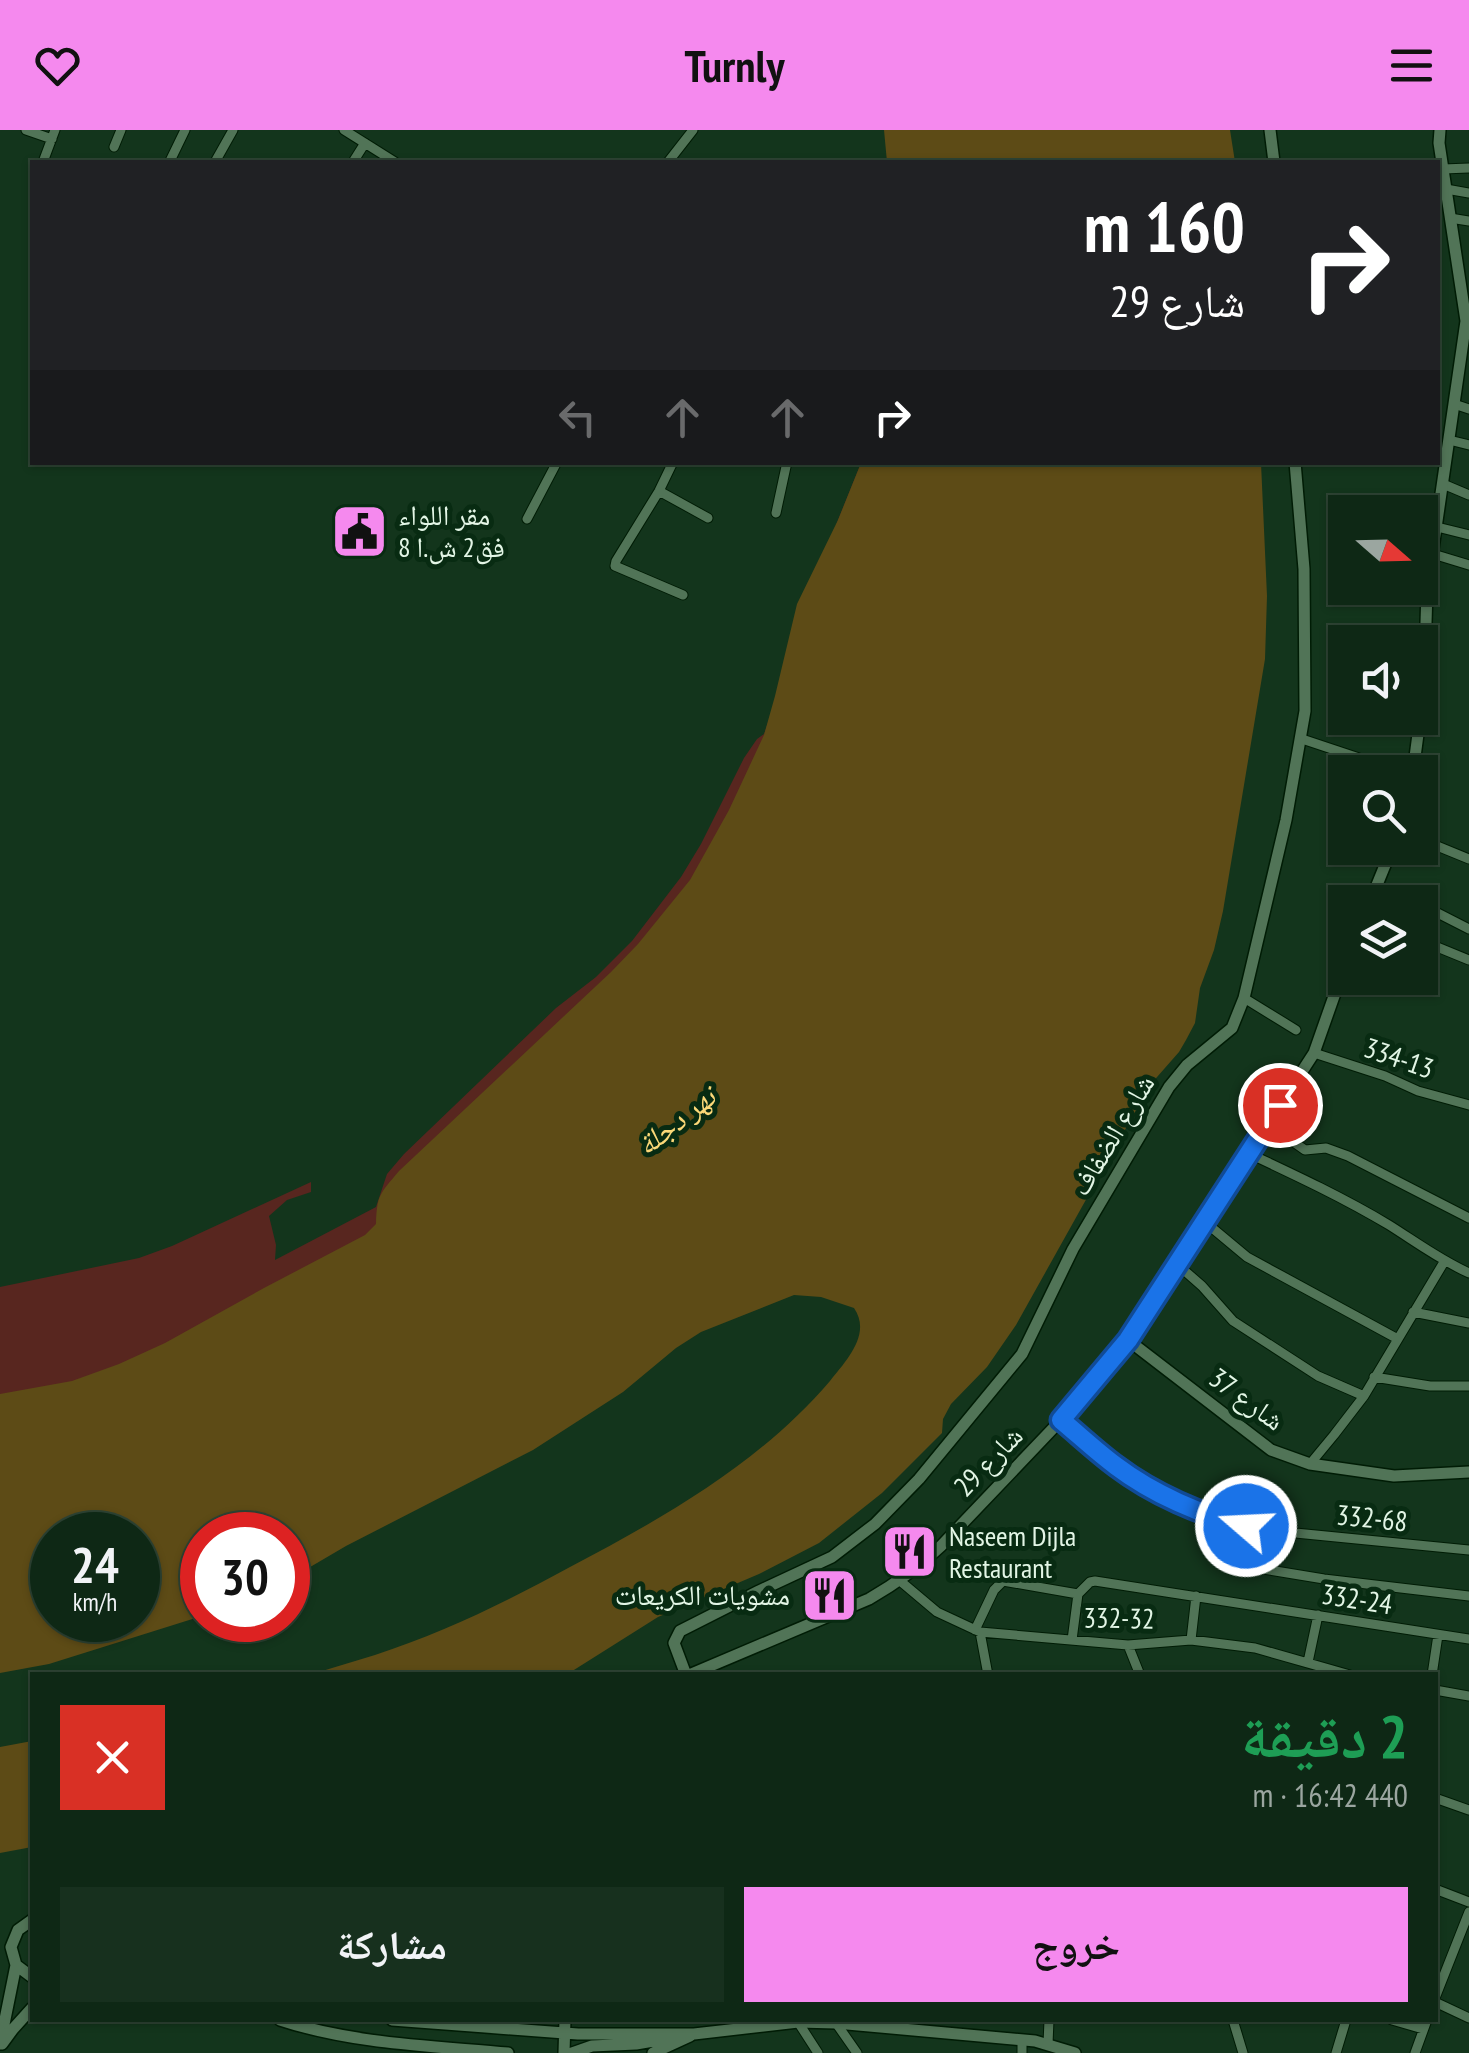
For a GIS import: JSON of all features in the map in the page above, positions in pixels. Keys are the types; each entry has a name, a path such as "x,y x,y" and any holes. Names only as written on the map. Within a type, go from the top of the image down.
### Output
{"street":[{"path":"26,130 54,135 44,160"},
{"path":"114,147 121,130"},
{"path":"170,160 185,130"},
{"path":"216,160 233,130"},
{"path":"344,130 392,160"},
{"path":"670,160 693,130"},
{"path":"1270,130 1274,160"},
{"path":"1438,519 1454,404 1464,379 1468,321 1439,144 1440,130"},
{"path":"354,160 365,143"},
{"path":"1443,169 1469,168"},
{"path":"1446,190 1469,193"},
{"path":"1450,218 1469,221"},
{"path":"1454,404 1469,410"},
{"path":"1449,440 1469,445"},
{"path":"526,518 556,465"},
{"path":"672,465 615,566 682,595"},
{"path":"776,513 785,465"},
{"name":"شارع الضفاف","path":"687,1672 674,1643 680,1631 832,1557 874,1524 919,1479 1022,1354 1073,1249 1169,1087 1186,1066 1232,1028 1244,998 1302,739 1306,659 1304,569 1295,465"},
{"path":"1443,484 1469,495"},
{"path":"660,491 708,518"},
{"path":"1438,526 1469,535"},
{"path":"1438,556 1469,565"},
{"path":"1415,755 1424,689 1427,605"},
{"path":"1302,739 1351,755"},
{"path":"1438,846 1469,859"},
{"path":"1438,914 1469,930"},
{"path":"1438,947 1469,960"},
{"name":"شارع 29","path":"695,1672 869,1599 900,1580 941,1546 1061,1420 1128,1340 1250,1154 1314,1054 1335,995"},
{"path":"1244,998 1296,1030"},
{"name":"334-13","path":"1314,1054 1469,1106"},
{"path":"1268,1124 1305,1150 1326,1148 1348,1156 1469,1218"},
{"path":"1250,1154 1388,1225 1444,1262 1469,1273"},
{"path":"1205,1222 1247,1258 1396,1338"},
{"path":"1310,1464 1364,1396 1444,1262"},
{"path":"1178,1264 1233,1321 1318,1376 1364,1396"},
{"path":"1412,1312 1469,1322"},
{"name":"شارع 37","path":"1128,1340 1270,1450 1310,1464 1394,1476 1469,1472"},
{"path":"1374,1378 1418,1385 1469,1386"},
{"name":"332-68","path":"1061,1420 1117,1468 1162,1494 1226,1521 1275,1531 1469,1550"},
{"path":"1246,1526 1246,1561 1251,1567 1469,1596"},
{"name":"332-32","path":"900,1580 937,1612 978,1631 1128,1645 1191,1640 1255,1648 1340,1672"},
{"name":"332-24","path":"978,1631 994,1590 1003,1581 1078,1594 1095,1581 1469,1639"},
{"path":"1072,1640 1078,1594"},
{"path":"1191,1640 1196,1596"},
{"path":"1308,1662 1318,1615"},
{"path":"978,1631 987,1672"},
{"path":"1432,1672 1438,1635"},
{"path":"1128,1645 1138,1672"},
{"path":"1438,1691 1469,1696"},
{"path":"1438,1799 1469,1810"},
{"path":"1438,1890 1469,1902"},
{"path":"1438,1992 1469,1912"},
{"path":"0,1936 30,1921"},
{"path":"0,2045 15,1962 12,1942 18,1930"},
{"path":"0,1951 30,1975"},
{"path":"1438,2002 1469,2018"},
{"path":"0,2045 30,2010"},
{"path":"288,2022 352,2037 508,2053"},
{"path":"455,2022 694,2034"},
{"path":"570,2029 576,2052 592,2046 636,2044 798,2022 836,2023 1022,2047 1048,2044 1075,2053"},
{"path":"798,2022 818,2053"},
{"path":"1048,2044 1049,2022"},
{"path":"1234,2022 1243,2053"},
{"path":"1336,2053 1345,2022"},
{"path":"836,2023 857,2053"},
{"path":"1415,2053 1425,2025"},
{"path":"564,2053 570,2029"},
{"path":"657,2052 694,2034"}],"shaded area":[{"path":"860,465 782,746 661,924 414,1207 261,1307 0,1415 0,1287 139,1258 311,1182 311,1192 287,1200 269,1216 276,1245 275,1260 376,1207 387,1174 404,1154 632,941 681,877 744,758 764,734"}],"water":[{"path":"884,130 1230,130 1235,160 887,160"},
{"name":"نهر دجلة","path":"860,465 1261,465 1267,596 1265,659 1223,911 1200,988 1195,1023 1179,1052 1150,1085 1016,1325 987,1367 951,1404 943,1419 942,1433 882,1493 819,1543 759,1574 658,1617 571,1672 318,1672 400,1646 499,1604 641,1528 742,1463 830,1381 859,1337 859,1318 854,1308 821,1297 794,1295 701,1332 623,1392 533,1450 310,1567 310,1512 180,1512 180,1623 160,1629 160,1512 30,1512 30,1642 119,1642 49,1664 0,1673 0,1394 72,1381 119,1364 365,1235 376,1224 381,1195 399,1171 611,972 690,880 764,735 797,604"},
{"path":"30,1741 30,1847 0,1853 0,1747"}],"place":[{"name":"مقر اللواء 8 فق2 ش.ا","path":"359,531"},
{"name":"Naseem Dijla Restaurant","path":"910,1552"},
{"name":"مشويات الكريعات","path":"829,1595"}],"route":[{"path":"1246,1526 1162,1494 1117,1468 1061,1420 1128,1340 1280,1105"}]}
